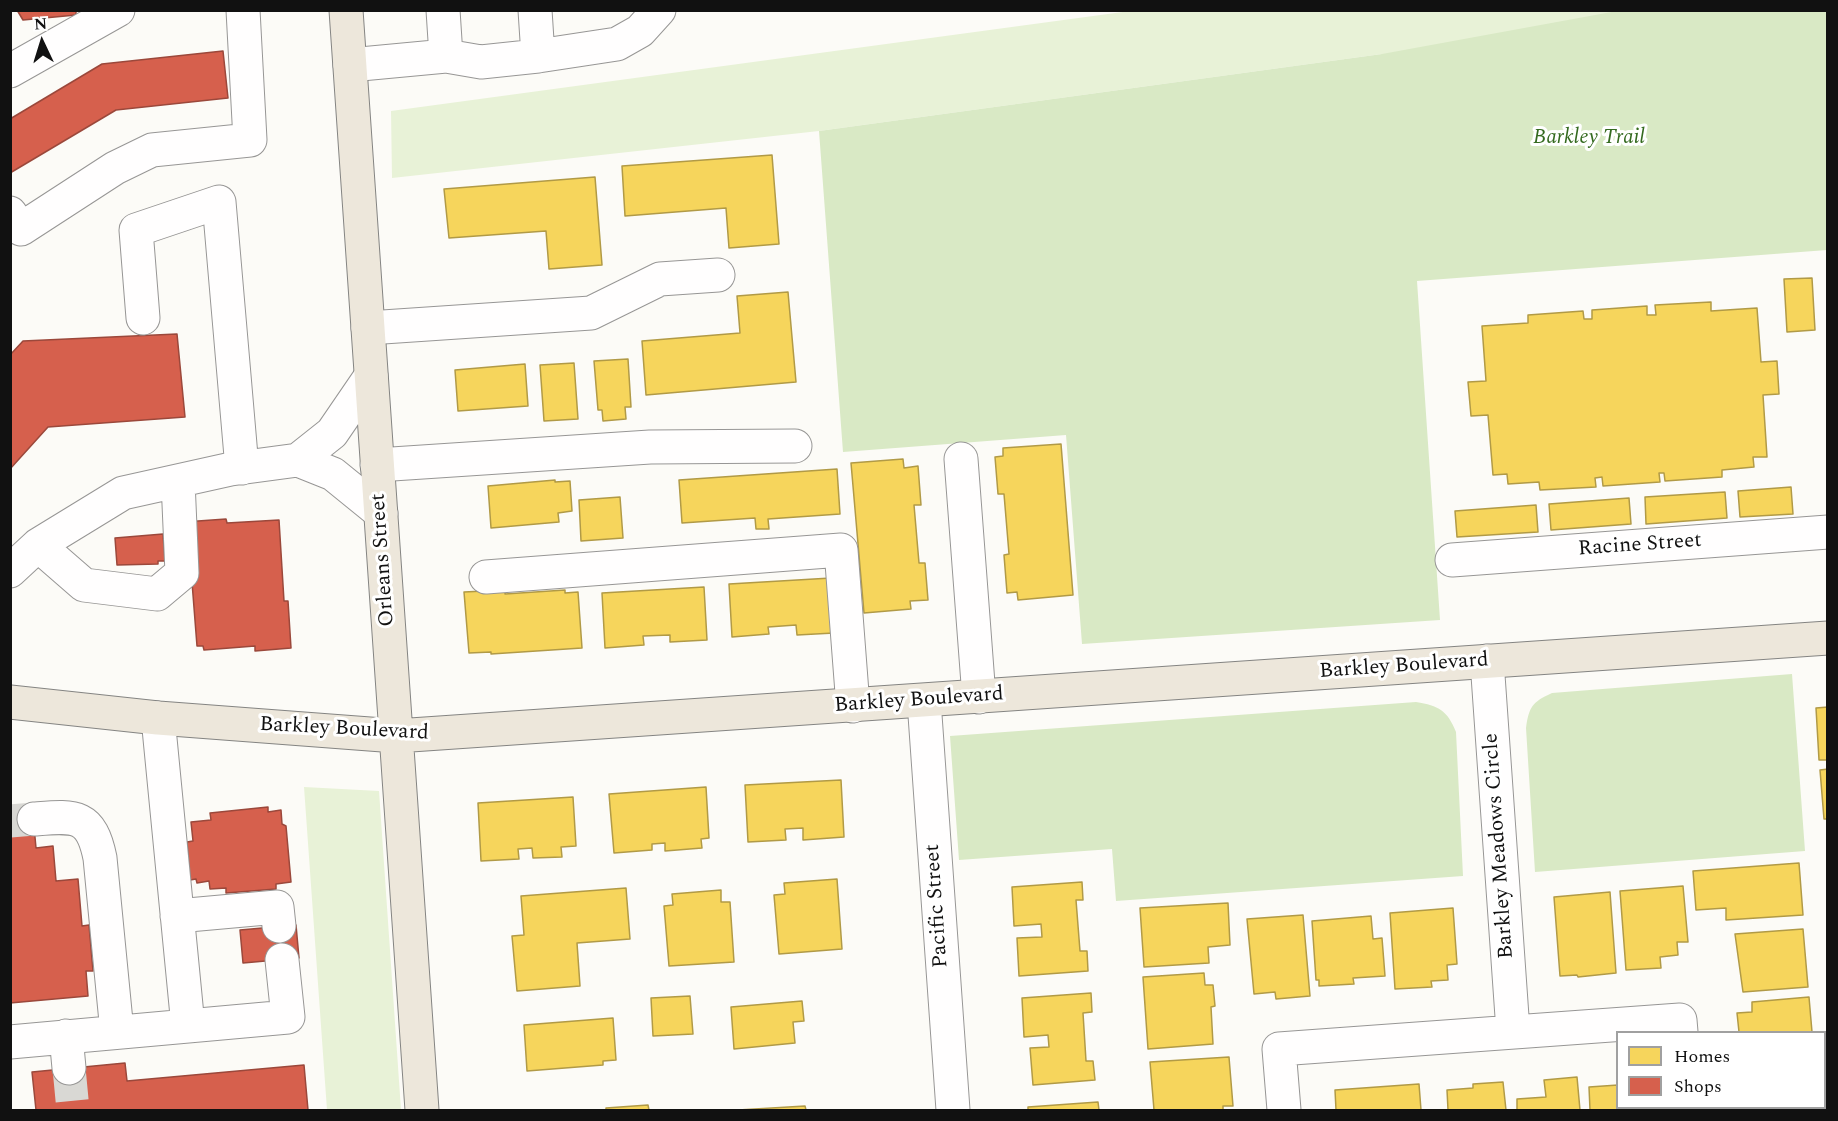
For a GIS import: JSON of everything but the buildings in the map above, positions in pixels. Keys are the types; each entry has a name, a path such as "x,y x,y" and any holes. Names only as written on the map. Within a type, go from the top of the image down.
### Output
{"main road":[{"name":"Orleans Street","path":"346,10 422,1110"},
{"name":"Barkley Boulevard","path":"10,702 158,718 396,736 1827,638"}],"street":[{"path":"10,71 118,10"},
{"path":"14,226 152,150 250,140 243,10"},
{"path":"443,10 446,56"},
{"path":"535,10 538,56"},
{"path":"350,64 446,56 481,62 617,44 640,31 659,10"},
{"path":"143,318 136,230 219,202 242,468"},
{"path":"368,328 591,313 660,279 718,275"},
{"path":"298,460 332,433 371,375"},
{"path":"377,465 650,447 795,446"},
{"path":"961,459 979,697"},
{"path":"10,571 38,545 123,493 242,468 298,460 333,474 381,513"},
{"path":"38,545 84,585 157,594 182,573 178,481"},
{"name":"Racine Street","path":"1452,560 1827,532"},
{"path":"486,577 841,550 853,706"},
{"name":"Barkley Meadows Circle","path":"1487,661 1513,1031"},
{"path":"10,685 44,706"},
{"name":"Pacific Street","path":"924,701 953,1110"},
{"path":"158,718 188,1026"},
{"path":"34,819 64,817 83,823 95,837 100,858 117,1032"},
{"path":"177,916 277,907 279,926"},
{"path":"10,1042 68,1052 117,1032 288,1017 282,960"},
{"path":"1284,1110 1280,1049 1680,1020 1681,1031"}],"green space":[{"name":"Barkley Trail","path":"1130,11 1827,11 1827,250 1382,54 819,131 392,178 391,111"},
{"path":"1617,11 1827,11 1827,250 1417,281 1440,620 1082,644 1066,435 843,452 819,131 1382,54"},
{"path":"1792,674 1805,851 1535,872 1526,728 1530,710 1536,702 1552,693"},
{"path":"1416,702 1441,710 1456,732 1463,876 1116,901 1112,849 959,860 950,736"},
{"path":"304,787 379,791 401,1110 327,1110"}],"tunnel":[{"path":"10,821 34,819"},
{"path":"69,1068 73,1110"}]}
